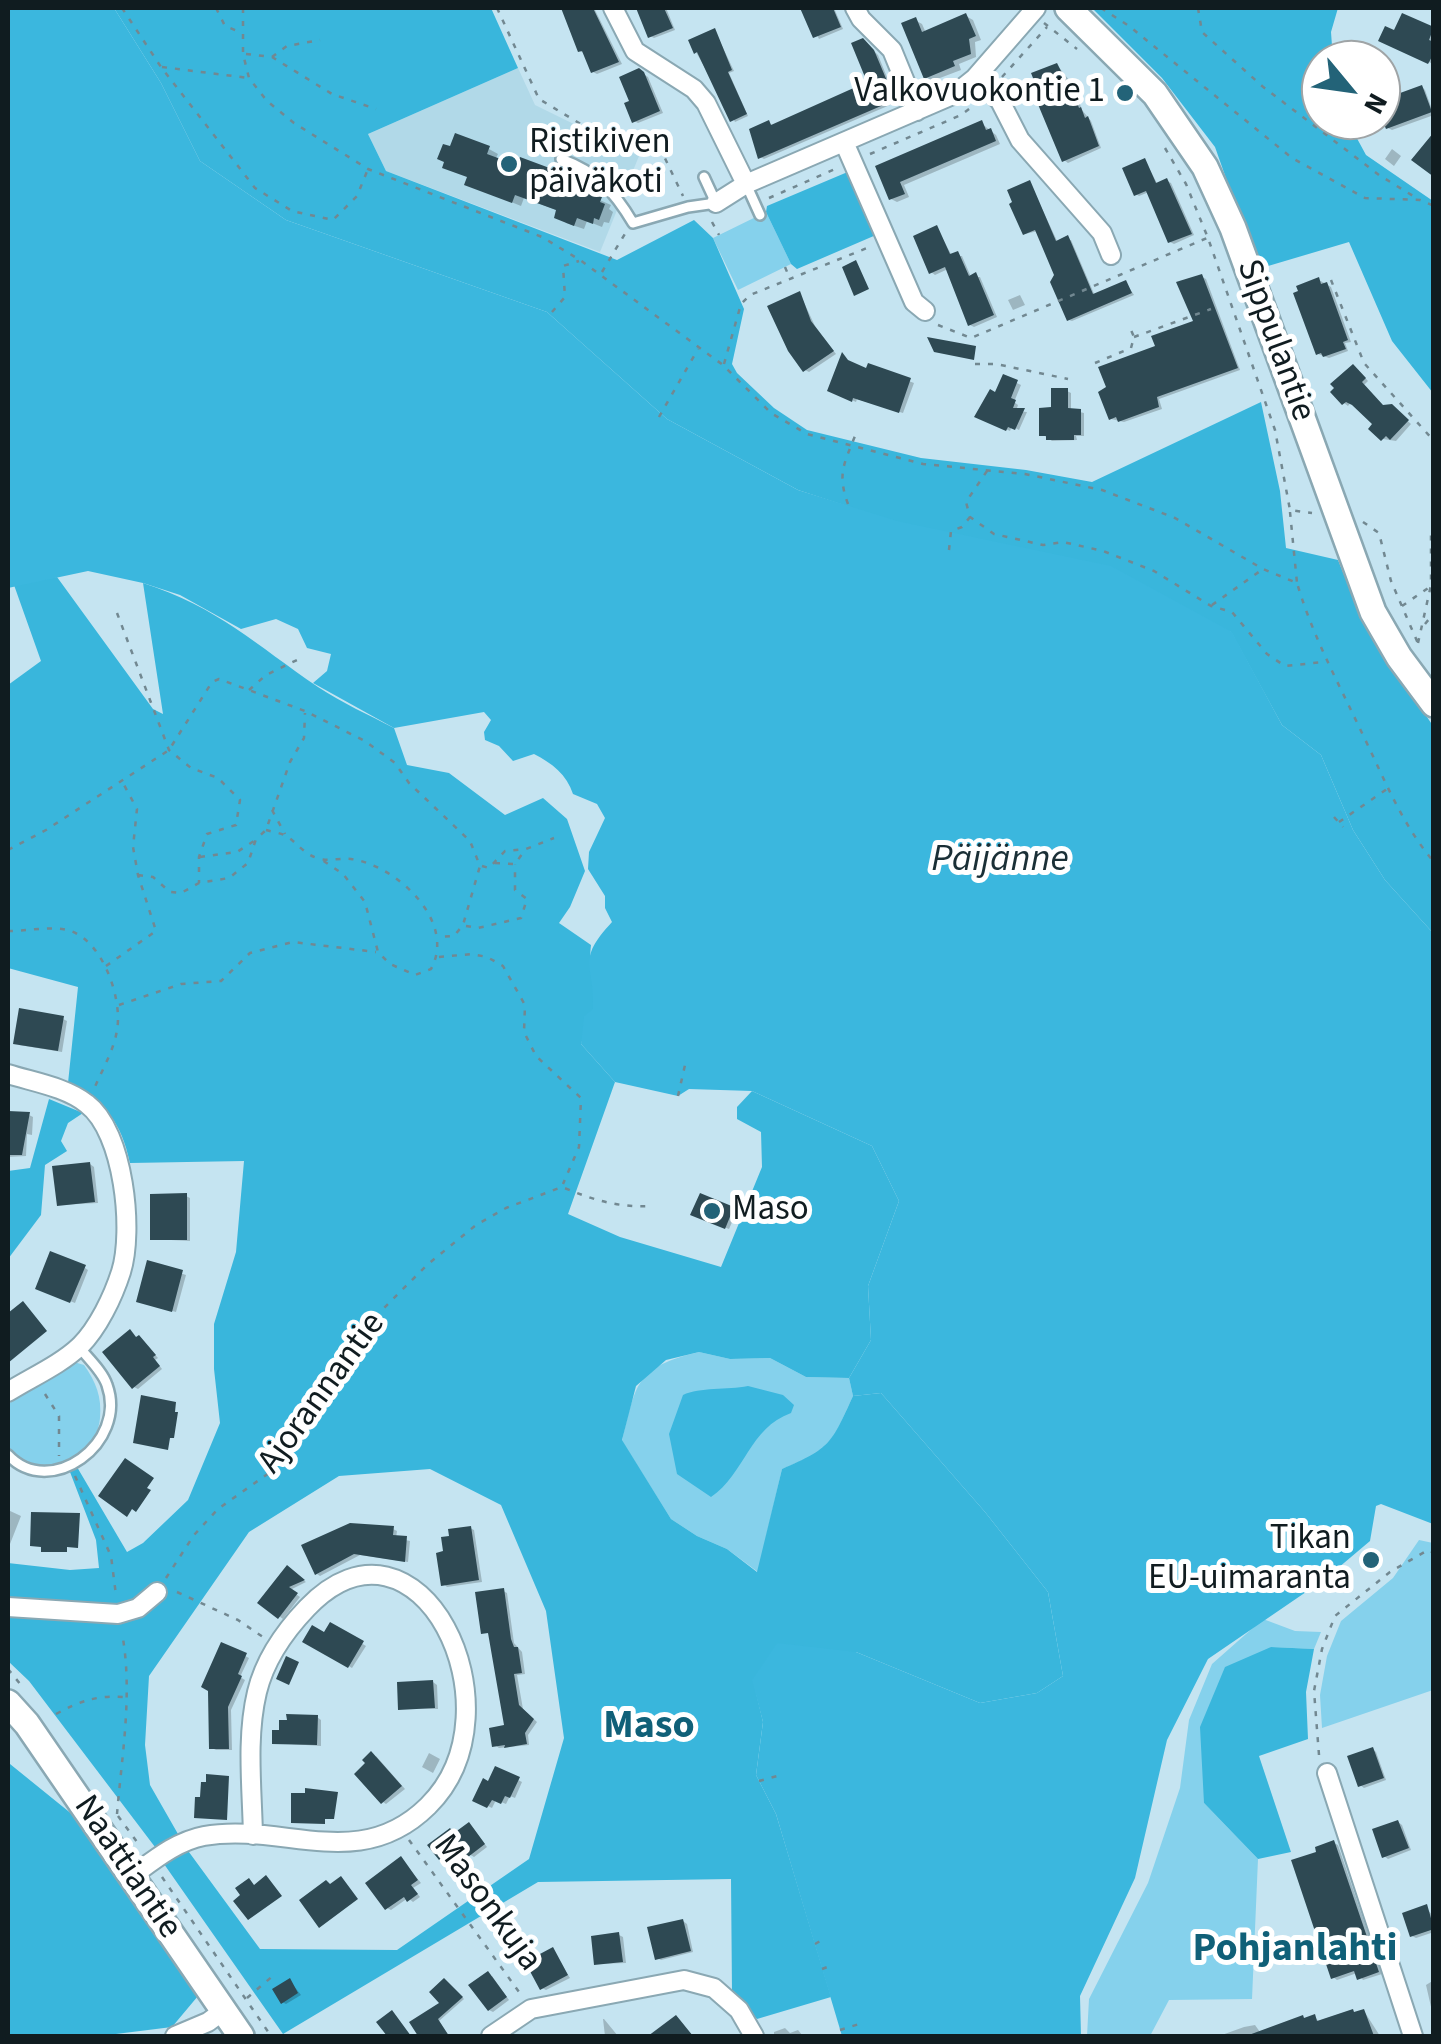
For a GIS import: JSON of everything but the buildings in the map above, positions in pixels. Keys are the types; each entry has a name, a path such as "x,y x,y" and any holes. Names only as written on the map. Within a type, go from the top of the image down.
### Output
{"street":[{"path":"613,8 635,52 694,89 706,102 746,184"},
{"path":"855,8 892,50 917,110"},
{"name":"Sippulantie","path":"1068,8 1155,94 1205,167 1233,228 1373,612 1399,658 1434,704"},
{"path":"714,213 746,184 955,94 975,78 1033,10"},
{"path":"975,78 1000,101 1020,140 1102,234 1111,256"},
{"path":"844,142 914,302 925,311"},
{"path":"8,1074 57,1089 88,1104 113,1146 127,1224 122,1270 105,1310 79,1347 8,1392"},
{"path":"132,1876 172,1848 202,1836 253,1835 338,1844 369,1840 400,1829 428,1806 448,1783 462,1752 467,1710 451,1635 430,1602 411,1587 378,1575 355,1577 320,1595 276,1646 258,1689 252,1725 253,1835"},
{"path":"8,1608 118,1614 138,1608 157,1592"},
{"name":"Naattiantie","path":"8,1703 27,1724 132,1876 234,2005 240,2036"},
{"path":"1327,1773 1413,2036"},
{"path":"491,2036 531,2009 684,1980 714,1988 739,2010 754,2036"},
{"path":"175,2036 234,2005"}],"lane":[{"path":"565,161 596,175 614,191 633,222 688,206 714,213"},
{"path":"704,177 714,213"},
{"path":"746,184 760,215"},
{"path":"8,1456 15,1463 48,1472 67,1467 98,1446 112,1414 107,1383 79,1347"}],"path":[{"path":"122,8 161,66 255,188 292,211 333,220 358,196 368,169"},
{"path":"216,8 225,26 242,33"},
{"path":"243,8 243,54 250,78 267,101 294,124 368,169 542,237 600,274 723,366 771,413 807,434 922,464 1025,474 1102,490 1175,518 1263,569 1296,583"},
{"path":"497,8 539,100 609,141 650,140 662,152 688,206"},
{"path":"1101,8 1129,26 1292,158 1365,198 1420,200"},
{"path":"1198,8 1202,32 1262,86 1379,174 1434,206"},
{"path":"1033,10 1082,53"},
{"path":"272,57 287,46 320,40"},
{"path":"243,54 272,57 332,94 376,109"},
{"path":"161,66 250,78"},
{"path":"565,161 586,128"},
{"path":"1159,139 1186,184 1208,238 1275,430 1290,510 1296,583 1311,630 1404,824 1434,862"},
{"path":"714,213 719,235"},
{"path":"600,274 633,222"},
{"path":"925,311 942,329 971,338 1208,238"},
{"path":"723,366 741,304 750,295 887,240"},
{"path":"552,312 565,297 563,266 580,260"},
{"path":"786,267 790,278"},
{"path":"1331,280 1364,363 1434,441"},
{"path":"1095,363 1130,348 1134,338 1211,309"},
{"path":"1130,330 1134,338"},
{"path":"659,417 698,347"},
{"path":"975,364 996,364 1068,379"},
{"path":"848,504 841,486 843,460 854,436"},
{"path":"988,470 966,502 970,517 994,534 1042,545 1063,542 1154,571 1211,606 1232,612 1267,654 1285,666 1326,662"},
{"path":"1290,510 1323,515"},
{"path":"949,550 952,530 962,527 970,517"},
{"path":"1355,520 1370,524 1379,533 1401,606 1426,656"},
{"path":"1418,643 1432,585 1431,532"},
{"path":"1211,606 1263,569"},
{"path":"1401,606 1432,585"},
{"path":"117,613 170,750 191,768 218,778 240,800 236,825 208,834 199,857 199,883"},
{"path":"1423,627 1434,613"},
{"path":"248,691 266,675 299,659"},
{"path":"8,850 170,750 212,682 219,678 305,711 365,741 395,763 409,783 470,841 480,866 463,925 454,936 437,937"},
{"path":"199,857 237,852 266,830 271,809 304,738 305,711"},
{"path":"106,966 156,932 132,847 137,810 123,782"},
{"path":"1334,816 1341,825 1387,789"},
{"path":"271,809 286,835 306,853 343,874 364,902 378,952 390,964 415,974 431,969 438,957 432,920 402,883 353,859 322,860"},
{"path":"266,830 286,835"},
{"path":"480,866 489,868 506,851 526,849 554,838"},
{"path":"138,875 153,877 170,892 182,893 199,883 229,878 248,863 256,840"},
{"path":"463,925 478,928 522,918 527,899 515,890 515,864 526,849"},
{"path":"495,864 515,864"},
{"path":"8,931 67,929 95,949 106,966 119,1005 117,1034 88,1104"},
{"path":"119,1005 181,984 221,980 250,953 293,942 378,952"},
{"path":"438,957 472,954 503,966 525,1005 524,1032 536,1056 580,1098 579,1147 562,1187 596,1201 629,1208 652,1206"},
{"path":"678,1096 685,1065"},
{"name":"Ajorannantie","path":"157,1592 194,1535 218,1510 269,1473 333,1374 381,1311 476,1225 506,1208 562,1187"},
{"path":"33,1376 59,1416 58,1445 110,1556 126,1656 117,1816"},
{"path":"1327,1773 1316,1749 1314,1691 1322,1649 1336,1616 1390,1572 1428,1550 1434,1552"},
{"path":"157,1592 181,1593 208,1605 276,1646"},
{"path":"56,1714 83,1700 126,1697"},
{"path":"758,1781 781,1775"},
{"name":"Masonkuja","path":"400,1829 531,2009"},
{"path":"815,1944 822,1940"},
{"path":"822,1969 833,1964"},
{"path":"234,2005 275,1974"},
{"path":"840,2030 860,2024"}],"shaded area":[{"path":"114,8 491,8 518,68 368,134 386,171 617,260 694,220 713,238 744,309 732,364 774,408 807,430 921,458 1092,482 1261,402 1280,491 1286,548 1338,560 1362,619 1433,726 1433,933 1385,880 1353,830 1321,755 1282,725 1231,632 798,490 667,419 547,312 286,220 200,161 161,83"},
{"path":"1092,8 1338,8 1332,40 1301,40 1301,140 1358,140 1366,155 1433,201 1433,393 1392,341 1349,242 1258,269 1215,147 1162,78"},
{"name":"Ristikiven päiväkoti","path":"518,68 535,105 639,156 600,252 386,171 368,134"},
{"path":"850,171 876,235 797,269 766,212 767,206"},
{"path":"766,212 791,264 738,290 713,238"},
{"path":"57,577 153,709 163,714 143,583 215,615 327,693 394,728 407,765 449,773 505,815 543,798 567,819 585,871 559,923 591,945 595,994 581,1044 615,1082 568,1214 620,1237 721,1267 762,1167 761,1132 737,1119 737,1107 752,1091 872,1146 899,1201 868,1286 871,1340 849,1378 806,1377 770,1358 730,1359 699,1352 666,1360 636,1386 622,1440 671,1519 727,1549 757,1572 782,1469 828,1443 853,1396 881,1393 985,1512 1048,1592 1063,1676 1037,1693 980,1703 856,1652 753,1680 763,1722 756,1775 776,1814 831,1997 757,2019 732,1992 731,1879 538,1882 283,2034 164,1864 186,1848 260,1949 397,1950 529,1859 564,1738 546,1611 501,1505 430,1469 339,1476 249,1532 149,1676 145,1745 150,1785 178,1834 155,1847 29,1681 8,1661 8,1563 70,1570 99,1568 96,1540 70,1472 77,1467 127,1552 143,1543 188,1500 220,1423 214,1324 236,1252 244,1161 130,1163 110,1115 68,1083 78,987 8,968 8,685 41,661 14,585"},
{"path":"49,1099 83,1113 68,1123 61,1141 67,1151 45,1165 41,1215 8,1259 8,1171 30,1168"},
{"path":"699,1352 730,1359 770,1358 806,1377 849,1378 853,1396 836,1433 820,1453 782,1469 758,1572 727,1549 671,1519 622,1441 642,1380 662,1364"},
{"path":"74,1362 84,1365 99,1396 100,1418 92,1440 75,1457 52,1466 29,1465 8,1454 8,1404"},
{"path":"1419,1540 1433,1543 1433,1690 1322,1728 1320,1695 1327,1656 1341,1621 1393,1578"},
{"path":"1263,1619 1295,1631 1321,1632 1314,1649 1271,1647 1204,1803 1258,1859 1252,1999 1169,2000 1150,2036 1087,2036 1089,1999 1148,1883 1180,1788 1189,1720 1212,1664"},
{"path":"1271,1647 1314,1649 1306,1692 1308,1739 1259,1756 1291,1852 1258,1859 1204,1803 1200,1727 1225,1667"},
{"path":"10,1764 73,1815 198,1996 172,2027 100,2036 8,2036"}],"water":[{"name":"Päijänne","path":"8,8 114,8 161,83 200,161 286,220 547,312 667,419 798,490 897,521 1111,566 1232,632 1282,725 1321,755 1353,830 1385,880 1433,933 1433,1524 1381,1504 1376,1506 1370,1541 1325,1579 1208,1659 1167,1740 1135,1878 1080,1996 1081,2036 842,2036 776,1814 756,1775 763,1722 752,1680 777,1643 856,1652 980,1703 1037,1693 1063,1676 1048,1592 985,1512 881,1393 853,1396 849,1378 871,1340 868,1286 899,1201 872,1146 752,1091 689,1089 678,1096 615,1082 581,1044 584,1016 593,1009 590,955 612,922 605,908 605,896 588,869 589,852 605,818 597,804 573,794 563,775 547,761 534,754 513,761 499,746 485,740 484,732 491,720 484,712 394,728 313,683 327,671 331,654 307,648 298,629 276,619 241,629 180,595 143,583 88,571 8,588"},
{"path":"748,1386 783,1395 794,1405 791,1413 777,1420 756,1440 732,1476 711,1497 677,1474 669,1434 683,1395"}],"place":[{"name":"Valkovuokontie 1","path":"1125,93"},
{"name":"Ristikiven päiväkoti","path":"509,164"},
{"name":"Maso","path":"712,1211"},
{"name":"Tikan EU-uimaranta","path":"1371,1560"}],"district":[{"name":"Maso","path":"649,1728"},
{"name":"Pohjanlahti","path":"1295,1951"}]}
